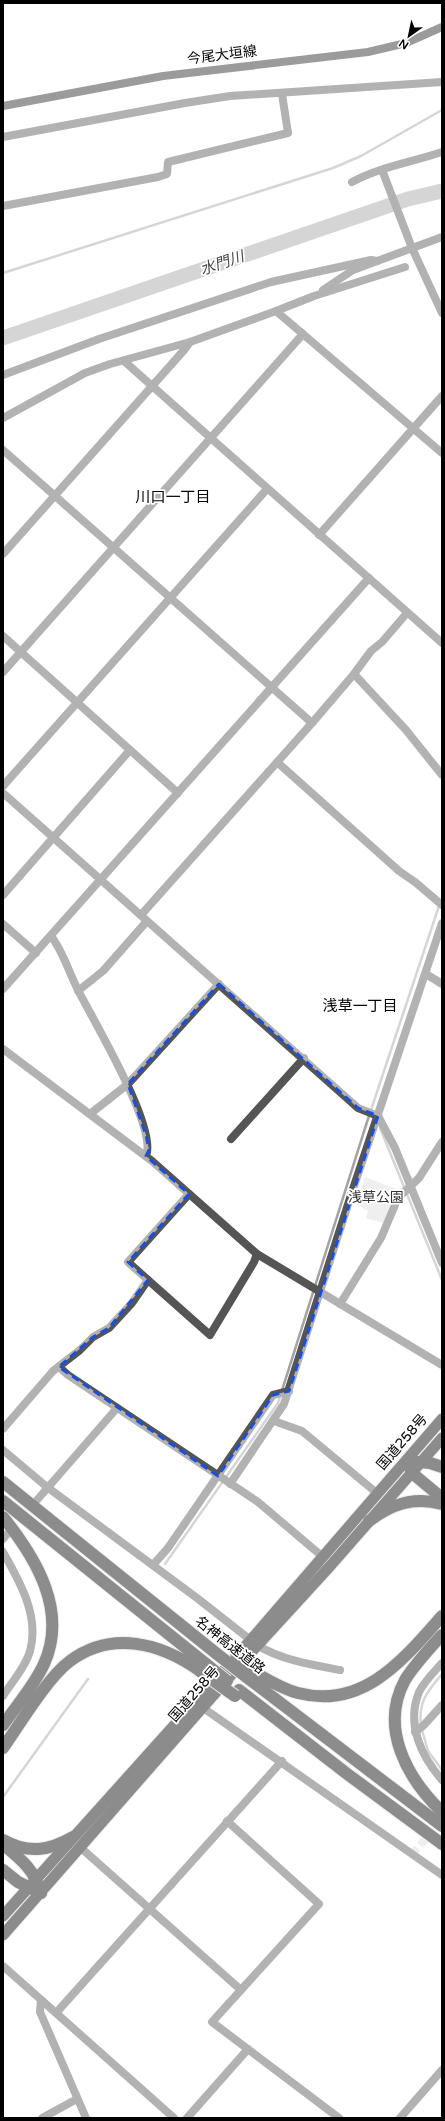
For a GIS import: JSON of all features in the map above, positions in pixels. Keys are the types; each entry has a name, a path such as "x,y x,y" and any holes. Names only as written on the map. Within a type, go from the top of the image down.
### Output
{"highway":[{"name":"国道258号","path":"3,1935 81,1848 323,1557 442,1419"},
{"name":"国道258号","path":"253,1643 369,1521 442,1438"},
{"path":"442,1467 422,1462 407,1461 412,1473 442,1498"},
{"path":"3,1482 108,1567 169,1609 219,1652 252,1676 298,1693 325,1696 349,1693 362,1689 389,1671 416,1646 442,1616"},
{"path":"369,1521 390,1507 406,1502 422,1500 442,1504"},
{"path":"3,1501 203,1667 442,1844"},
{"path":"3,1517 25,1546 42,1577 47,1592 52,1622 52,1637 44,1664 3,1725"},
{"path":"442,1635 406,1679 396,1703 394,1716 397,1742 408,1768 423,1791 442,1812"},
{"path":"3,1748 56,1675 69,1661 90,1650 114,1643 141,1643 173,1654 203,1667"},
{"name":"名神高速道路","path":"252,1676 442,1826"},
{"name":"国道258号","path":"3,1916 74,1837 199,1705"},
{"path":"3,1840 24,1849 41,1850 58,1845 74,1837"},
{"path":"3,1843 24,1863 36,1878 41,1893"},
{"path":"3,1870 28,1888 41,1893"}],"main road":[{"name":"今尾大垣線","path":"3,106 163,76 368,52 406,43 442,27"}],"street":[{"path":"3,137 230,96 282,94 442,82"},
{"path":"3,206 158,177 167,174 168,162 288,133 282,94"},
{"path":"352,182 394,165 421,159 442,152"},
{"path":"382,170 385,181 411,244 442,313"},
{"path":"314,296 353,270 377,261 411,244 442,237"},
{"path":"3,375 99,339 271,282 371,260 377,261"},
{"path":"3,418 85,373 110,364 190,342 276,312 314,296 405,266"},
{"path":"276,312 442,453"},
{"path":"3,672 211,440 303,334"},
{"path":"3,554 190,342"},
{"path":"124,361 211,440 442,643"},
{"path":"319,535 442,396"},
{"path":"3,450 312,723"},
{"path":"3,786 267,489"},
{"path":"3,989 368,578"},
{"path":"78,991 103,971 144,918 354,674 371,651 382,642 407,613"},
{"path":"3,636 178,793"},
{"path":"354,674 406,730 442,775"},
{"path":"3,894 55,838 130,750"},
{"path":"277,762 399,871 440,903"},
{"path":"3,793 304,1058 358,1108 373,1113 395,1148 406,1189 442,1263"},
{"path":"153,1565 274,1421 284,1404 284,1392 373,1113 426,974 442,923"},
{"path":"3,924 36,953"},
{"path":"51,936 78,991 128,1084 146,1135 149,1150 146,1156"},
{"path":"426,974 442,984"},
{"path":"90,1114 128,1084 219,984"},
{"path":"3,1049 146,1156 257,1254 442,1365"},
{"path":"231,1139 304,1058"},
{"path":"340,1304 381,1238 406,1189 419,1178 442,1142"},
{"path":"189,1194 128,1262 210,1335 254,1262 257,1254"},
{"path":"3,1429 53,1371 93,1337 109,1328 132,1303 148,1280"},
{"path":"59,1367 68,1375 258,1502 323,1557"},
{"path":"224,1480 273,1395 284,1392"},
{"path":"37,1500 117,1408"},
{"path":"274,1421 302,1431 378,1494"},
{"path":"3,1450 47,1487 153,1565 253,1643 265,1650 309,1665 340,1670"},
{"path":"3,1552 17,1576 29,1605 32,1630 30,1651 3,1696"},
{"path":"442,1663 420,1691 413,1712 419,1729 422,1753 442,1780"},
{"path":"199,1705 282,1761 442,1875"},
{"path":"419,1729 442,1705"},
{"path":"56,2013 282,1761"},
{"path":"227,1821 319,1904 212,2022 339,2118"},
{"path":"81,1848 241,1990"},
{"path":"3,1966 174,2118"},
{"path":"41,2000 40,2012 86,2118"},
{"path":"187,2118 248,2049"},
{"path":"400,2118 442,2070"},
{"path":"42,2118 77,2099"}],"highlighted area":[{"path":"219,984 358,1108 378,1116 289,1391 273,1395 218,1476 59,1367 93,1337 109,1328 148,1280 128,1262 189,1194 146,1156 149,1150 146,1135 128,1084"}],"green space":[{"name":"浅草公園","path":"365,1177 399,1190 383,1223 366,1218 368,1211 356,1204"}],"waterway":[{"path":"3,273 333,168 361,156 442,110"},
{"name":"水門川","path":"3,338 408,199 442,191"},
{"path":"165,1564 278,1403 367,1122 439,906"},
{"path":"380,1128 442,1280"},
{"path":"421,1725 421,1709 425,1697 442,1674"},
{"path":"3,1797 88,1679"},
{"path":"422,1730 428,1751 442,1770"}],"tunnel":[{"path":"10,1531 35,1502"},
{"path":"412,1854 442,1821"}],"district":[{"name":"川口一丁目","path":"173,497"},
{"name":"浅草一丁目","path":"360,1006"}]}
